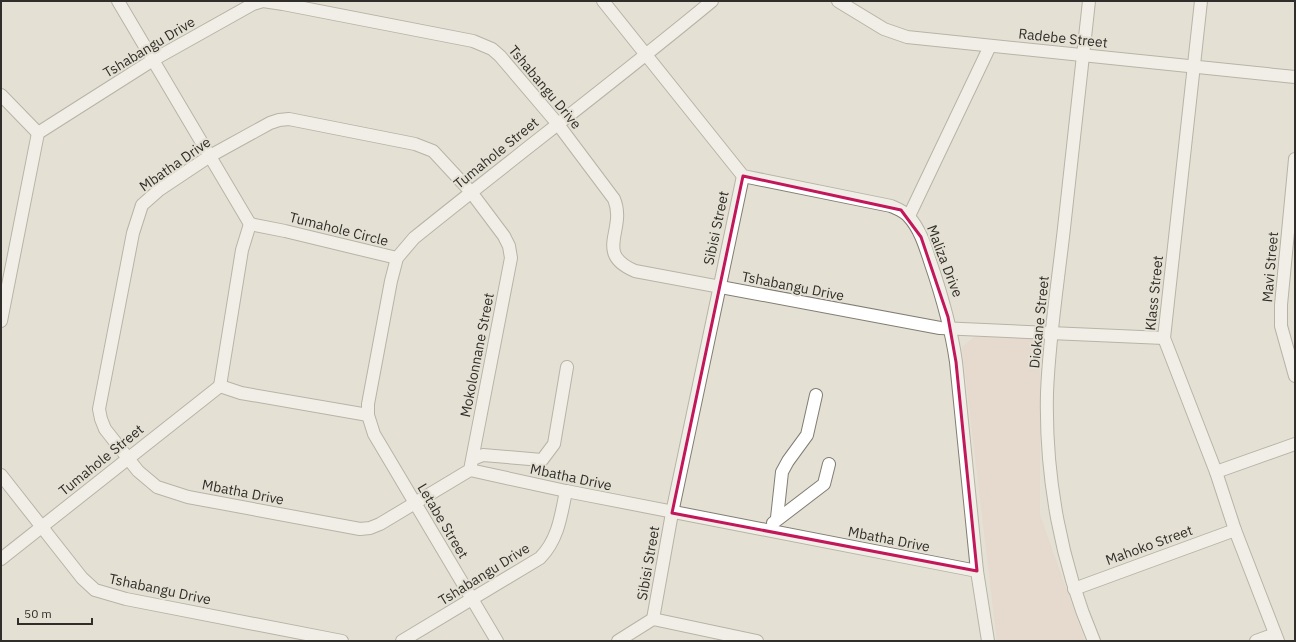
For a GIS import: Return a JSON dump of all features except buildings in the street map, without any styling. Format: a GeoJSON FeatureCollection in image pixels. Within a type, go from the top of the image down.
{"type":"FeatureCollection","features":[{"type":"Feature","properties":{"kind":"street"},"geometry":{"type":"LineString","coordinates":[[118,1],[250,224],[242,250],[220,386],[241,393],[368,415]]}},
{"type":"Feature","properties":{"kind":"street","name":"Tshabangu Drive"},"geometry":{"type":"LineString","coordinates":[[38,133],[153,60],[253,4],[263,1],[283,4],[482,44],[500,56],[557,123],[614,199],[617,206],[617,216],[613,250],[617,260],[621,264],[635,271],[951,329],[1052,332],[1164,338]]}},
{"type":"Feature","properties":{"kind":"street"},"geometry":{"type":"LineString","coordinates":[[603,1],[743,176]]}},
{"type":"Feature","properties":{"kind":"street","name":"Tumahole Street"},"geometry":{"type":"LineString","coordinates":[[397,258],[414,238],[557,123],[647,55],[712,1]]}},
{"type":"Feature","properties":{"kind":"street","name":"Radebe Street"},"geometry":{"type":"LineString","coordinates":[[838,1],[884,30],[894,34],[923,40],[1295,77]]}},
{"type":"Feature","properties":{"kind":"street","name":"Diokane Street"},"geometry":{"type":"LineString","coordinates":[[1089,1],[1052,332],[1047,393],[1051,471],[1062,541],[1074,589],[1094,641]]}},
{"type":"Feature","properties":{"kind":"street","name":"Klass Street"},"geometry":{"type":"LineString","coordinates":[[1201,1],[1164,338],[1216,472],[1235,530],[1276,638]]}},
{"type":"Feature","properties":{"kind":"street"},"geometry":{"type":"LineString","coordinates":[[909,216],[990,46]]}},
{"type":"Feature","properties":{"kind":"street"},"geometry":{"type":"LineString","coordinates":[[1,95],[38,133],[1,321]]}},
{"type":"Feature","properties":{"kind":"street","name":"Mbatha Drive"},"geometry":{"type":"LineString","coordinates":[[509,246],[471,192],[440,157],[426,147],[302,120],[279,120],[210,156],[150,196],[142,205],[133,233],[100,409],[101,419],[105,429],[127,457],[147,479],[157,487],[172,492],[347,527],[370,528],[415,504],[472,464],[566,492],[977,571]]}},
{"type":"Feature","properties":{"kind":"street","name":"Mavi Street"},"geometry":{"type":"LineString","coordinates":[[1295,159],[1281,305],[1281,326],[1295,376]]}},
{"type":"Feature","properties":{"kind":"street","name":"Maliza Drive"},"geometry":{"type":"LineString","coordinates":[[743,176],[891,206],[901,210],[909,216],[922,237],[945,305],[951,329],[956,362],[977,571]]}},
{"type":"Feature","properties":{"kind":"street","name":"Sibisi Street"},"geometry":{"type":"LineString","coordinates":[[653,619],[672,513],[743,176]]}},
{"type":"Feature","properties":{"kind":"street","name":"Tumahole Circle"},"geometry":{"type":"LineString","coordinates":[[250,224],[285,230],[397,258],[370,392],[368,415]]}},
{"type":"Feature","properties":{"kind":"street","name":"Mokolonnane Street"},"geometry":{"type":"LineString","coordinates":[[472,464],[511,258],[509,246]]}},
{"type":"Feature","properties":{"kind":"street"},"geometry":{"type":"LineString","coordinates":[[472,464],[483,455],[542,460],[554,444],[567,367]]}},
{"type":"Feature","properties":{"kind":"street","name":"Tumahole Street"},"geometry":{"type":"LineString","coordinates":[[1,559],[127,457],[220,386]]}},
{"type":"Feature","properties":{"kind":"street"},"geometry":{"type":"LineString","coordinates":[[777,518],[782,472],[807,435],[816,395]]}},
{"type":"Feature","properties":{"kind":"street","name":"Letabe Street"},"geometry":{"type":"LineString","coordinates":[[368,415],[374,434],[497,641]]}},
{"type":"Feature","properties":{"kind":"street"},"geometry":{"type":"LineString","coordinates":[[1216,472],[1295,444]]}},
{"type":"Feature","properties":{"kind":"street"},"geometry":{"type":"LineString","coordinates":[[769,531],[777,518],[824,484],[829,464]]}},
{"type":"Feature","properties":{"kind":"street","name":"Tshabangu Drive"},"geometry":{"type":"LineString","coordinates":[[1,475],[82,578],[95,590],[108,595],[342,641]]}},
{"type":"Feature","properties":{"kind":"street","name":"Tshabangu Drive"},"geometry":{"type":"LineString","coordinates":[[402,641],[527,567],[549,549],[559,526],[566,492]]}},
{"type":"Feature","properties":{"kind":"street","name":"Mahoko Street"},"geometry":{"type":"LineString","coordinates":[[1074,589],[1235,530]]}},
{"type":"Feature","properties":{"kind":"street"},"geometry":{"type":"LineString","coordinates":[[977,571],[988,641]]}},
{"type":"Feature","properties":{"kind":"street"},"geometry":{"type":"LineString","coordinates":[[618,641],[653,619],[757,641]]}},
{"type":"Feature","properties":{"kind":"street"},"geometry":{"type":"LineString","coordinates":[[1256,641],[1276,638]]}},
{"type":"Feature","properties":{"kind":"highlighted area"},"geometry":{"type":"Polygon","coordinates":[[[743,176],[901,210],[921,237],[948,317],[956,362],[977,571],[672,513],[743,176]]]}},
{"type":"Feature","properties":{"kind":"shaded area"},"geometry":{"type":"Polygon","coordinates":[[[1028,335],[1040,344],[1040,515],[1085,641],[997,641],[962,347],[974,337],[1028,335]]]}}]}
